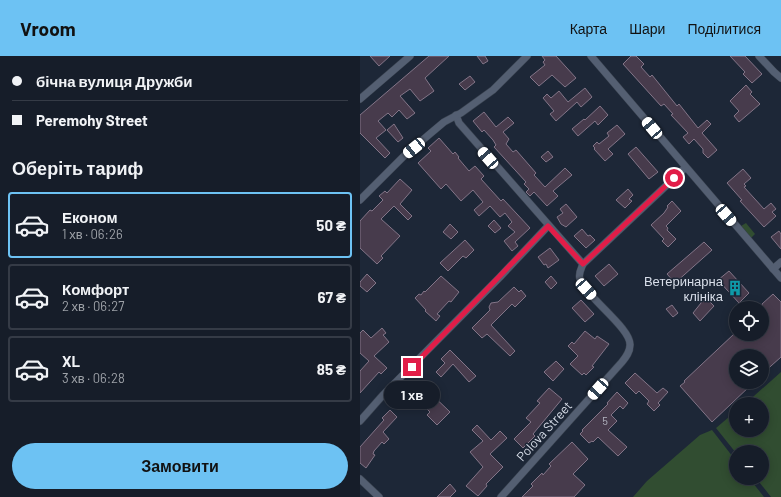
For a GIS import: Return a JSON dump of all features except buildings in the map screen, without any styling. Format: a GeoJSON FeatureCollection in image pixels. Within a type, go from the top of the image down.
{"type":"FeatureCollection","features":[{"type":"Feature","properties":{"kind":"street"},"geometry":{"type":"LineString","coordinates":[[360,99],[410,56]]}},
{"type":"Feature","properties":{"kind":"street"},"geometry":{"type":"LineString","coordinates":[[360,200],[406,154],[444,122],[461,113],[493,90],[511,74],[527,56]]}},
{"type":"Feature","properties":{"kind":"street"},"geometry":{"type":"LineString","coordinates":[[591,56],[685,168],[781,278]]}},
{"type":"Feature","properties":{"kind":"street"},"geometry":{"type":"LineString","coordinates":[[759,56],[781,78]]}},
{"type":"Feature","properties":{"kind":"street"},"geometry":{"type":"LineString","coordinates":[[456,115],[459,124],[583,264]]}},
{"type":"Feature","properties":{"kind":"street"},"geometry":{"type":"LineString","coordinates":[[501,497],[622,362],[630,351],[631,343],[623,330],[586,289],[579,279],[583,264],[685,168]]}},
{"type":"Feature","properties":{"kind":"street"},"geometry":{"type":"LineString","coordinates":[[360,421],[548,226]]}},
{"type":"Feature","properties":{"kind":"street"},"geometry":{"type":"LineString","coordinates":[[773,269],[781,262]]}},
{"type":"Feature","properties":{"kind":"street"},"geometry":{"type":"LineString","coordinates":[[360,479],[379,497]]}},
{"type":"Feature","properties":{"kind":"green space"},"geometry":{"type":"Polygon","coordinates":[[[746,223],[755,234],[751,238],[741,226],[746,223]]]}},
{"type":"Feature","properties":{"kind":"green space"},"geometry":{"type":"Polygon","coordinates":[[[781,372],[781,497],[771,497],[762,485],[769,485],[769,445],[730,445],[716,428],[729,417],[729,437],[769,437],[769,397],[753,397],[762,389],[769,389],[769,383],[781,372]]]}},
{"type":"Feature","properties":{"kind":"green space"},"geometry":{"type":"Polygon","coordinates":[[[712,430],[729,452],[729,485],[755,485],[764,497],[633,497],[647,481],[700,435],[712,430]]]}},
{"type":"Feature","properties":{"kind":"place","name":"Ветеринарна клініка"},"geometry":{"type":"Point","coordinates":[735,288]}},
{"type":"Feature","properties":{"kind":"route"},"geometry":{"type":"LineString","coordinates":[[412,367],[548,226],[583,264],[674,178]]}}]}
